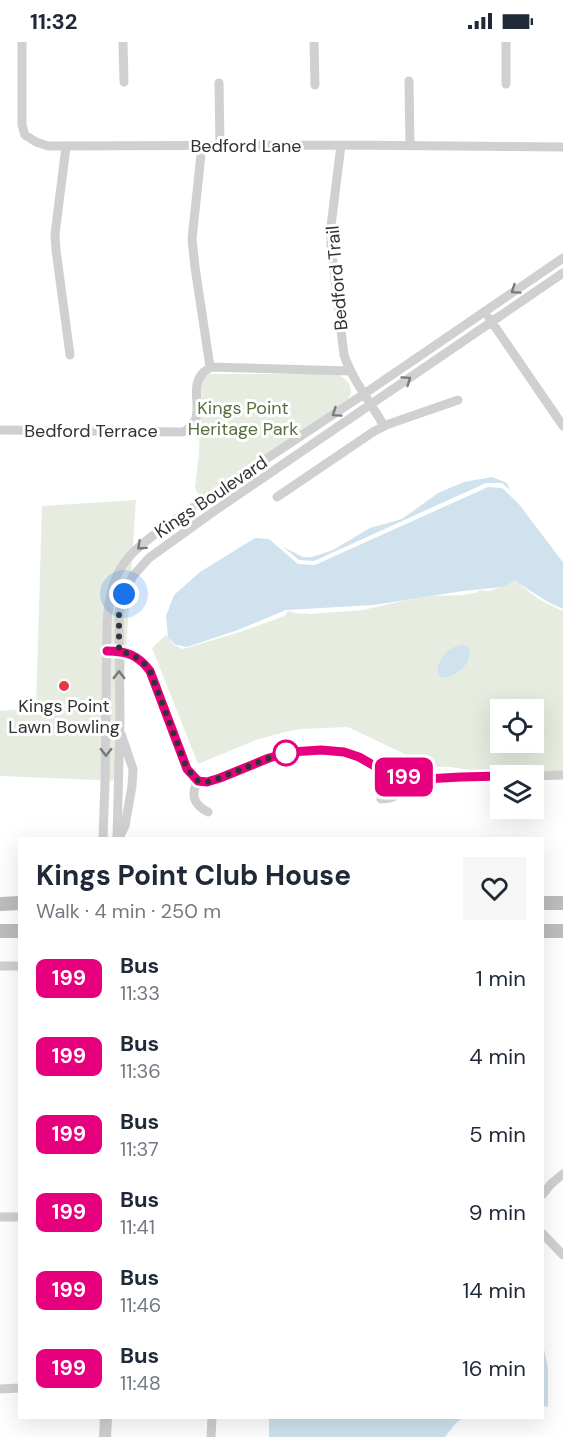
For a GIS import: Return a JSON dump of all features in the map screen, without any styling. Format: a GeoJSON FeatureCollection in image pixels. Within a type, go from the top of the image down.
{"type":"FeatureCollection","features":[{"type":"Feature","properties":{"kind":"main road"},"geometry":{"type":"LineString","coordinates":[[0,903],[18,903]]}},
{"type":"Feature","properties":{"kind":"main road"},"geometry":{"type":"LineString","coordinates":[[544,903],[563,903]]}},
{"type":"Feature","properties":{"kind":"main road"},"geometry":{"type":"LineString","coordinates":[[0,931],[18,931]]}},
{"type":"Feature","properties":{"kind":"main road"},"geometry":{"type":"LineString","coordinates":[[544,931],[563,931]]}},
{"type":"Feature","properties":{"kind":"street","name":"Bedford Lane"},"geometry":{"type":"LineString","coordinates":[[22,42],[22,125],[25,135],[48,147],[202,145],[563,147]]}},
{"type":"Feature","properties":{"kind":"street"},"geometry":{"type":"LineString","coordinates":[[123,42],[124,82]]}},
{"type":"Feature","properties":{"kind":"street"},"geometry":{"type":"LineString","coordinates":[[314,42],[315,85]]}},
{"type":"Feature","properties":{"kind":"street"},"geometry":{"type":"LineString","coordinates":[[506,42],[506,84]]}},
{"type":"Feature","properties":{"kind":"street"},"geometry":{"type":"LineString","coordinates":[[409,81],[410,146]]}},
{"type":"Feature","properties":{"kind":"street"},"geometry":{"type":"LineString","coordinates":[[219,83],[220,146]]}},
{"type":"Feature","properties":{"kind":"street"},"geometry":{"type":"LineString","coordinates":[[202,145],[192,239],[210,368],[349,371]]}},
{"type":"Feature","properties":{"kind":"street","name":"Bedford Trail"},"geometry":{"type":"LineString","coordinates":[[341,145],[330,226],[344,356],[349,371],[384,426]]}},
{"type":"Feature","properties":{"kind":"street"},"geometry":{"type":"LineString","coordinates":[[66,147],[56,242],[70,355]]}},
{"type":"Feature","properties":{"kind":"street","name":"Kings Boulevard"},"geometry":{"type":"LineString","coordinates":[[103,837],[109,601],[114,581],[126,560],[144,542],[170,523],[563,258]]}},
{"type":"Feature","properties":{"kind":"street","name":"Kings Boulevard"},"geometry":{"type":"LineString","coordinates":[[118,837],[119,614],[124,594],[134,576],[149,558],[243,491],[563,273]]}},
{"type":"Feature","properties":{"kind":"street"},"geometry":{"type":"LineString","coordinates":[[484,311],[563,426]]}},
{"type":"Feature","properties":{"kind":"street","name":"Bedford Terrace"},"geometry":{"type":"LineString","coordinates":[[0,430],[183,432],[191,428],[196,420],[198,384],[201,375],[210,368]]}},
{"type":"Feature","properties":{"kind":"street"},"geometry":{"type":"LineString","coordinates":[[277,497],[384,426],[458,400]]}},
{"type":"Feature","properties":{"kind":"street"},"geometry":{"type":"LineString","coordinates":[[107,651],[131,654],[143,661],[150,671],[187,769],[198,781],[207,782],[220,778],[269,758],[291,752],[321,750],[344,752],[359,757],[385,772],[405,777],[425,779],[490,776]]}},
{"type":"Feature","properties":{"kind":"street","name":"Kings Boulevard"},"geometry":{"type":"LineString","coordinates":[[119,729],[133,769],[125,826],[119,837]]}},
{"type":"Feature","properties":{"kind":"street"},"geometry":{"type":"LineString","coordinates":[[544,776],[563,776]]}},
{"type":"Feature","properties":{"kind":"street"},"geometry":{"type":"LineString","coordinates":[[381,799],[391,799],[399,793],[405,777]]}},
{"type":"Feature","properties":{"kind":"street"},"geometry":{"type":"LineString","coordinates":[[198,781],[193,792],[194,799],[197,805],[208,812]]}},
{"type":"Feature","properties":{"kind":"street"},"geometry":{"type":"LineString","coordinates":[[0,966],[18,966]]}},
{"type":"Feature","properties":{"kind":"street"},"geometry":{"type":"LineString","coordinates":[[544,1193],[563,1174]]}},
{"type":"Feature","properties":{"kind":"street"},"geometry":{"type":"LineString","coordinates":[[0,1217],[18,1217]]}},
{"type":"Feature","properties":{"kind":"street"},"geometry":{"type":"LineString","coordinates":[[544,1235],[563,1255]]}},
{"type":"Feature","properties":{"kind":"street"},"geometry":{"type":"LineString","coordinates":[[0,1389],[18,1388]]}},
{"type":"Feature","properties":{"kind":"street"},"geometry":{"type":"LineString","coordinates":[[105,1437],[106,1419]]}},
{"type":"Feature","properties":{"kind":"street"},"geometry":{"type":"LineString","coordinates":[[211,1437],[212,1419]]}},
{"type":"Feature","properties":{"kind":"green space","name":"Kings Point Heritage Park"},"geometry":{"type":"Polygon","coordinates":[[[210,374],[337,374],[347,381],[351,391],[348,399],[203,499],[195,488],[199,453],[201,383],[205,376],[210,374]]]}},
{"type":"Feature","properties":{"kind":"green space"},"geometry":{"type":"Polygon","coordinates":[[[136,500],[122,709],[123,781],[0,776],[0,711],[36,708],[42,506],[136,500]]]}},
{"type":"Feature","properties":{"kind":"green space"},"geometry":{"type":"Polygon","coordinates":[[[515,581],[540,600],[563,611],[563,771],[544,771],[544,765],[490,765],[490,771],[437,767],[417,760],[348,727],[300,729],[285,732],[256,740],[198,764],[152,648],[166,635],[174,645],[183,649],[285,616],[288,611],[310,614],[363,610],[432,596],[488,591],[515,581]]]}},
{"type":"Feature","properties":{"kind":"water"},"geometry":{"type":"Polygon","coordinates":[[[492,477],[507,483],[510,490],[502,483],[486,483],[314,561],[299,560],[283,547],[303,557],[312,557],[333,550],[370,528],[402,519],[438,493],[464,482],[492,477]]]}},
{"type":"Feature","properties":{"kind":"water"},"geometry":{"type":"Polygon","coordinates":[[[488,487],[502,488],[518,503],[563,561],[563,609],[515,581],[503,587],[374,605],[286,610],[238,630],[187,647],[176,645],[168,638],[166,616],[174,595],[200,572],[255,538],[269,539],[298,564],[315,565],[488,487]]]}},
{"type":"Feature","properties":{"kind":"water"},"geometry":{"type":"Polygon","coordinates":[[[463,645],[470,650],[466,664],[451,676],[440,676],[438,666],[444,655],[452,648],[463,645]]]}},
{"type":"Feature","properties":{"kind":"water"},"geometry":{"type":"Polygon","coordinates":[[[544,1349],[548,1367],[548,1407],[544,1406],[544,1349]]]}},
{"type":"Feature","properties":{"kind":"water"},"geometry":{"type":"Polygon","coordinates":[[[269,1419],[461,1419],[445,1437],[269,1437],[269,1419]]]}},
{"type":"Feature","properties":{"kind":"bus line","name":"199"},"geometry":{"type":"LineString","coordinates":[[107,651],[131,654],[143,661],[150,671],[187,769],[198,781],[207,782],[220,778],[269,758],[291,752],[321,750],[344,752],[359,757],[385,772],[400,777],[425,779],[490,776]]}},
{"type":"Feature","properties":{"kind":"place","name":"Kings Point Lawn Bowling"},"geometry":{"type":"Point","coordinates":[64,686]}},
{"type":"Feature","properties":{"kind":"route"},"geometry":{"type":"LineString","coordinates":[[124,594],[119,614],[119,651],[131,654],[143,661],[150,671],[187,769],[198,781],[207,782],[220,778],[269,758],[291,752],[286,753]]}}]}
